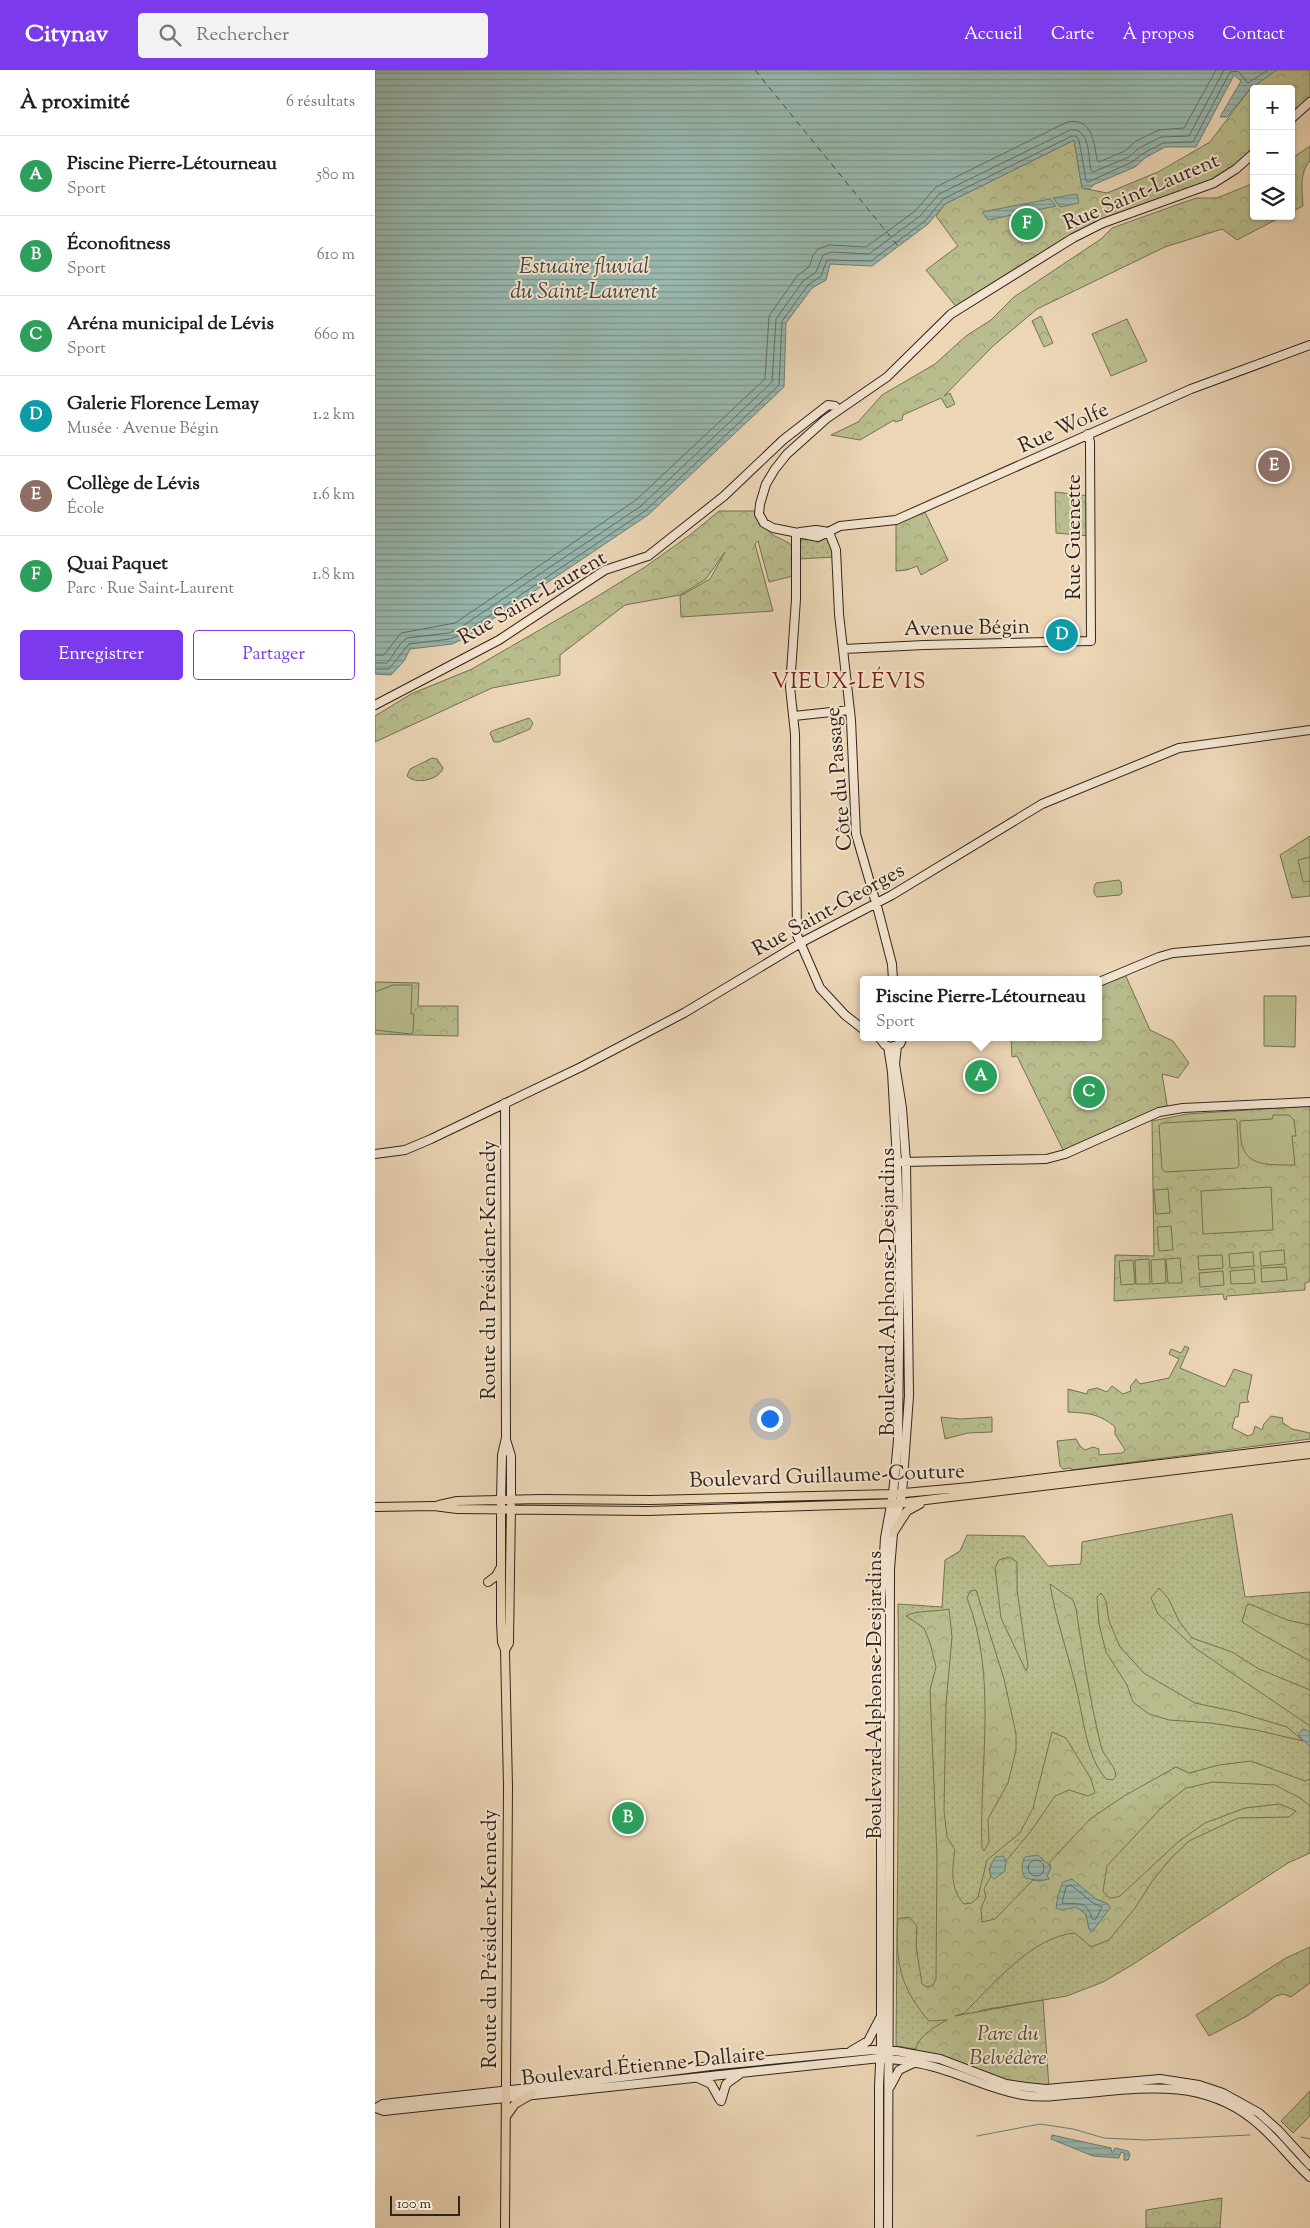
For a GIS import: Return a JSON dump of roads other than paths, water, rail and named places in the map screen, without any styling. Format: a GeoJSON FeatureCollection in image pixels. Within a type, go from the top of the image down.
{"type":"FeatureCollection","features":[{"type":"Feature","properties":{"kind":"main road","name":"Boulevard Guillaume-Couture"},"geometry":{"type":"LineString","coordinates":[[434,1506],[457,1501],[650,1500],[893,1494],[970,1487],[1310,1446]]}},
{"type":"Feature","properties":{"kind":"main road","name":"Boulevard Guillaume-Couture"},"geometry":{"type":"LineString","coordinates":[[375,1508],[434,1506],[457,1509],[648,1511],[891,1503],[943,1499],[1310,1454]]}},
{"type":"Feature","properties":{"kind":"main road"},"geometry":{"type":"LineString","coordinates":[[893,1533],[911,1508],[943,1499]]}},
{"type":"Feature","properties":{"kind":"main road","name":"Route du Président-Kennedy"},"geometry":{"type":"LineString","coordinates":[[501,1500],[501,1622],[502,1642],[505,1650],[508,1777],[505,2228]]}},
{"type":"Feature","properties":{"kind":"main road","name":"Route du Président-Kennedy"},"geometry":{"type":"LineString","coordinates":[[505,1650],[509,1643],[511,1500]]}},
{"type":"Feature","properties":{"kind":"main road"},"geometry":{"type":"LineString","coordinates":[[488,1582],[496,1576],[501,1565]]}},
{"type":"Feature","properties":{"kind":"main road"},"geometry":{"type":"LineString","coordinates":[[506,2117],[515,2104],[533,2094]]}},
{"type":"Feature","properties":{"kind":"street"},"geometry":{"type":"LineString","coordinates":[[1295,115],[1310,102]]}},
{"type":"Feature","properties":{"kind":"street","name":"Rue Saint-Laurent"},"geometry":{"type":"LineString","coordinates":[[780,530],[767,526],[759,514],[766,484],[775,469],[798,443],[838,410],[865,393],[900,366],[928,334],[957,309],[1087,230],[1214,183],[1230,174],[1250,157]]}},
{"type":"Feature","properties":{"kind":"street","name":"Rue Wolfe"},"geometry":{"type":"LineString","coordinates":[[780,530],[796,533],[816,530],[829,532],[840,526],[896,520],[1191,389],[1310,345]]}},
{"type":"Feature","properties":{"kind":"street","name":"Rue Saint-Laurent"},"geometry":{"type":"LineString","coordinates":[[375,704],[499,640],[605,570],[648,556],[724,496],[783,440],[810,418],[828,406],[835,406],[838,410]]}},
{"type":"Feature","properties":{"kind":"street","name":"Rue Guenette"},"geometry":{"type":"LineString","coordinates":[[1088,434],[1090,442],[1091,641]]}},
{"type":"Feature","properties":{"kind":"street"},"geometry":{"type":"LineString","coordinates":[[780,530],[790,539],[797,550]]}},
{"type":"Feature","properties":{"kind":"street","name":"Côte du Passage"},"geometry":{"type":"LineString","coordinates":[[829,532],[836,550],[839,614],[850,710],[856,834],[876,904]]}},
{"type":"Feature","properties":{"kind":"street"},"geometry":{"type":"LineString","coordinates":[[796,533],[797,550],[790,687],[794,716],[797,935],[820,988],[845,1015],[860,1027]]}},
{"type":"Feature","properties":{"kind":"street","name":"Avenue Bégin"},"geometry":{"type":"LineString","coordinates":[[844,649],[1091,641]]}},
{"type":"Feature","properties":{"kind":"street"},"geometry":{"type":"LineString","coordinates":[[794,716],[850,710]]}},
{"type":"Feature","properties":{"kind":"street","name":"Rue Saint-Georges"},"geometry":{"type":"LineString","coordinates":[[375,1154],[405,1150],[424,1142],[605,1055],[684,1013],[800,943],[876,904],[1042,804],[1127,771],[1164,754],[1195,745],[1310,730]]}},
{"type":"Feature","properties":{"kind":"street"},"geometry":{"type":"LineString","coordinates":[[876,904],[892,964],[893,976]]}},
{"type":"Feature","properties":{"kind":"street"},"geometry":{"type":"LineString","coordinates":[[1102,981],[1173,953],[1310,941]]}},
{"type":"Feature","properties":{"kind":"street"},"geometry":{"type":"LineString","coordinates":[[887,951],[889,976]]}},
{"type":"Feature","properties":{"kind":"street"},"geometry":{"type":"LineString","coordinates":[[884,1041],[888,1046],[900,1041]]}},
{"type":"Feature","properties":{"kind":"street","name":"Boulevard Alphonse-Desjardins"},"geometry":{"type":"LineString","coordinates":[[879,2228],[884,2054],[889,1569],[893,1533],[902,1493],[909,1387],[906,1162],[902,1108],[895,1064],[903,1041]]}},
{"type":"Feature","properties":{"kind":"street","name":"Boulevard Alphonse-Desjardins"},"geometry":{"type":"LineString","coordinates":[[888,1046],[892,1072],[897,1162],[899,1253],[898,1440],[893,1494],[885,1538],[881,1601],[881,2015],[888,2092],[888,2228]]}},
{"type":"Feature","properties":{"kind":"street"},"geometry":{"type":"LineString","coordinates":[[897,1162],[1046,1159],[1065,1154],[1159,1112],[1183,1108],[1310,1102]]}},
{"type":"Feature","properties":{"kind":"street","name":"Route du Président-Kennedy"},"geometry":{"type":"LineString","coordinates":[[505,1103],[506,1438],[511,1456],[511,1500]]}},
{"type":"Feature","properties":{"kind":"street","name":"Route du Président-Kennedy"},"geometry":{"type":"LineString","coordinates":[[501,1500],[501,1455],[506,1438]]}},
{"type":"Feature","properties":{"kind":"street"},"geometry":{"type":"LineString","coordinates":[[847,2053],[867,2041],[881,2015]]}},
{"type":"Feature","properties":{"kind":"street","name":"Boulevard Étienne-Dallaire"},"geometry":{"type":"LineString","coordinates":[[1310,2164],[1279,2130],[1259,2113],[1223,2093],[1199,2085],[1160,2080],[1049,2088],[1015,2086],[940,2059],[884,2054],[847,2053],[719,2065],[506,2094],[383,2110],[376,2108],[383,2104],[506,2094],[533,2094],[749,2071],[884,2054],[949,2071],[989,2088],[1024,2095],[1048,2096],[1163,2088],[1207,2095],[1233,2106],[1255,2121],[1310,2177]]}},
{"type":"Feature","properties":{"kind":"street"},"geometry":{"type":"LineString","coordinates":[[888,2092],[893,2078],[899,2070],[915,2062]]}},
{"type":"Feature","properties":{"kind":"street"},"geometry":{"type":"LineString","coordinates":[[693,2076],[711,2084],[721,2101],[723,2088],[728,2081],[749,2071]]}},
{"type":"Feature","properties":{"kind":"water","name":"Estuaire fluvial du Saint-Laurent"},"geometry":{"type":"Polygon","coordinates":[[[375,70],[1277,70],[1256,85],[1250,85],[1250,89],[1227,117],[1220,117],[1241,81],[1234,75],[1196,147],[1165,147],[1145,158],[1135,167],[1095,184],[1089,189],[1082,188],[1074,140],[945,204],[928,224],[872,266],[830,264],[826,280],[812,288],[786,323],[784,387],[648,515],[463,639],[452,644],[410,649],[404,661],[391,675],[375,674],[375,70]]]}},
{"type":"Feature","properties":{"kind":"water"},"geometry":{"type":"Polygon","coordinates":[[[1077,194],[1079,203],[1060,207],[1053,198],[1077,194]]]}},
{"type":"Feature","properties":{"kind":"water"},"geometry":{"type":"Polygon","coordinates":[[[1050,199],[1056,206],[988,220],[982,212],[1050,199]]]}},
{"type":"Feature","properties":{"kind":"water"},"geometry":{"type":"Polygon","coordinates":[[[1303,1729],[1310,1732],[1310,1747],[1298,1735],[1303,1729]]]}},
{"type":"Feature","properties":{"kind":"water"},"geometry":{"type":"Polygon","coordinates":[[[1038,1855],[1051,1867],[1047,1876],[1049,1879],[1040,1881],[1025,1878],[1022,1868],[1025,1857],[1038,1855]]]}},
{"type":"Feature","properties":{"kind":"water"},"geometry":{"type":"Polygon","coordinates":[[[1003,1856],[1006,1861],[1005,1871],[994,1879],[990,1874],[991,1866],[995,1857],[1003,1856]]]}},
{"type":"Feature","properties":{"kind":"water"},"geometry":{"type":"Polygon","coordinates":[[[1072,1879],[1096,1899],[1108,1904],[1110,1908],[1092,1932],[1089,1929],[1086,1914],[1076,1907],[1062,1910],[1056,1908],[1063,1882],[1072,1879]]]}},
{"type":"Feature","properties":{"kind":"water"},"geometry":{"type":"Polygon","coordinates":[[[1052,2135],[1111,2148],[1112,2153],[1115,2148],[1128,2151],[1130,2155],[1128,2160],[1124,2160],[1124,2153],[1121,2152],[1119,2158],[1093,2156],[1051,2139],[1052,2135]]]}},
{"type":"Feature","properties":{"kind":"waterway"},"geometry":{"type":"LineString","coordinates":[[977,2136],[1040,2124],[1073,2129],[1104,2138],[1145,2140],[1250,2135]]}},
{"type":"Feature","properties":{"kind":"waterway"},"geometry":{"type":"LineString","coordinates":[[1301,2137],[1310,2139]]}},
{"type":"Feature","properties":{"kind":"place","name":"Quai Paquet"},"geometry":{"type":"Point","coordinates":[1027,224]}},
{"type":"Feature","properties":{"kind":"place","name":"Collège de Lévis"},"geometry":{"type":"Point","coordinates":[1274,466]}},
{"type":"Feature","properties":{"kind":"place","name":"Galerie Florence Lemay"},"geometry":{"type":"Point","coordinates":[1062,635]}},
{"type":"Feature","properties":{"kind":"place","name":"Piscine Pierre-Létourneau"},"geometry":{"type":"Point","coordinates":[981,1076]}},
{"type":"Feature","properties":{"kind":"place","name":"Aréna municipal de Lévis"},"geometry":{"type":"Point","coordinates":[1089,1092]}},
{"type":"Feature","properties":{"kind":"place","name":"Éconofitness"},"geometry":{"type":"Point","coordinates":[628,1818]}},
{"type":"Feature","properties":{"kind":"district","name":"VIEUX-LÉVIS"},"geometry":{"type":"Point","coordinates":[849,680]}},
{"type":"Feature","properties":{"kind":"park label","name":"Parc du Belvédère"},"geometry":{"type":"Point","coordinates":[1008,2045]}}]}
